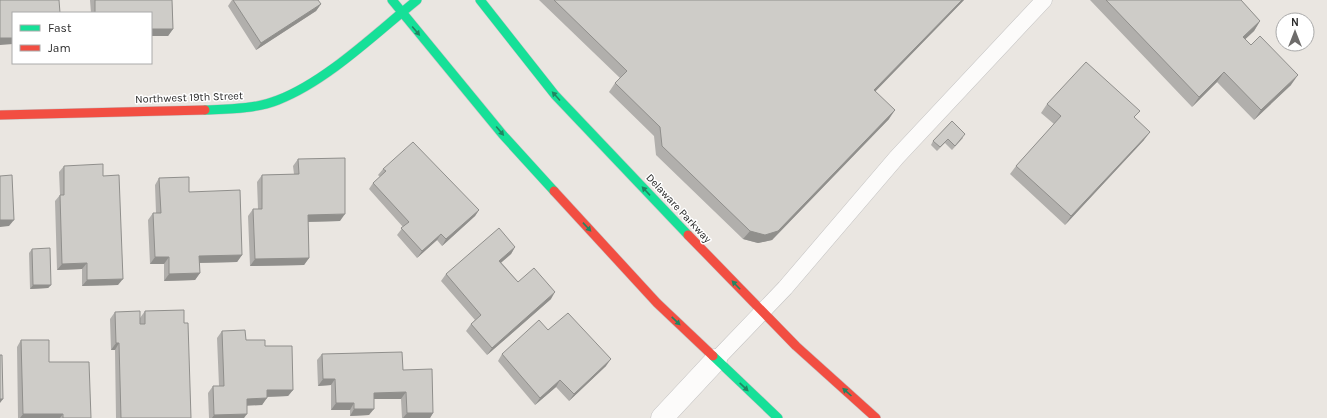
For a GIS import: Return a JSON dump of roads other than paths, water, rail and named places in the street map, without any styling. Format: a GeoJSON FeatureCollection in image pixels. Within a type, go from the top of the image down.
{"type":"FeatureCollection","features":[{"type":"Feature","properties":{"kind":"street"},"geometry":{"type":"LineString","coordinates":[[392,0],[401,13],[503,135],[657,303],[778,418]]}},
{"type":"Feature","properties":{"kind":"street","name":"Northwest 19th Street"},"geometry":{"type":"LineString","coordinates":[[0,115],[224,109],[254,106],[277,101],[298,92],[319,78],[417,0]]}},
{"type":"Feature","properties":{"kind":"street","name":"Delaware Parkway"},"geometry":{"type":"LineString","coordinates":[[480,0],[555,95],[763,313],[796,346],[876,418]]}},
{"type":"Feature","properties":{"kind":"street"},"geometry":{"type":"LineString","coordinates":[[662,418],[716,360]]}},
{"type":"Feature","properties":{"kind":"lane"},"geometry":{"type":"LineString","coordinates":[[716,360],[763,313],[897,157],[1044,0]]}}]}
